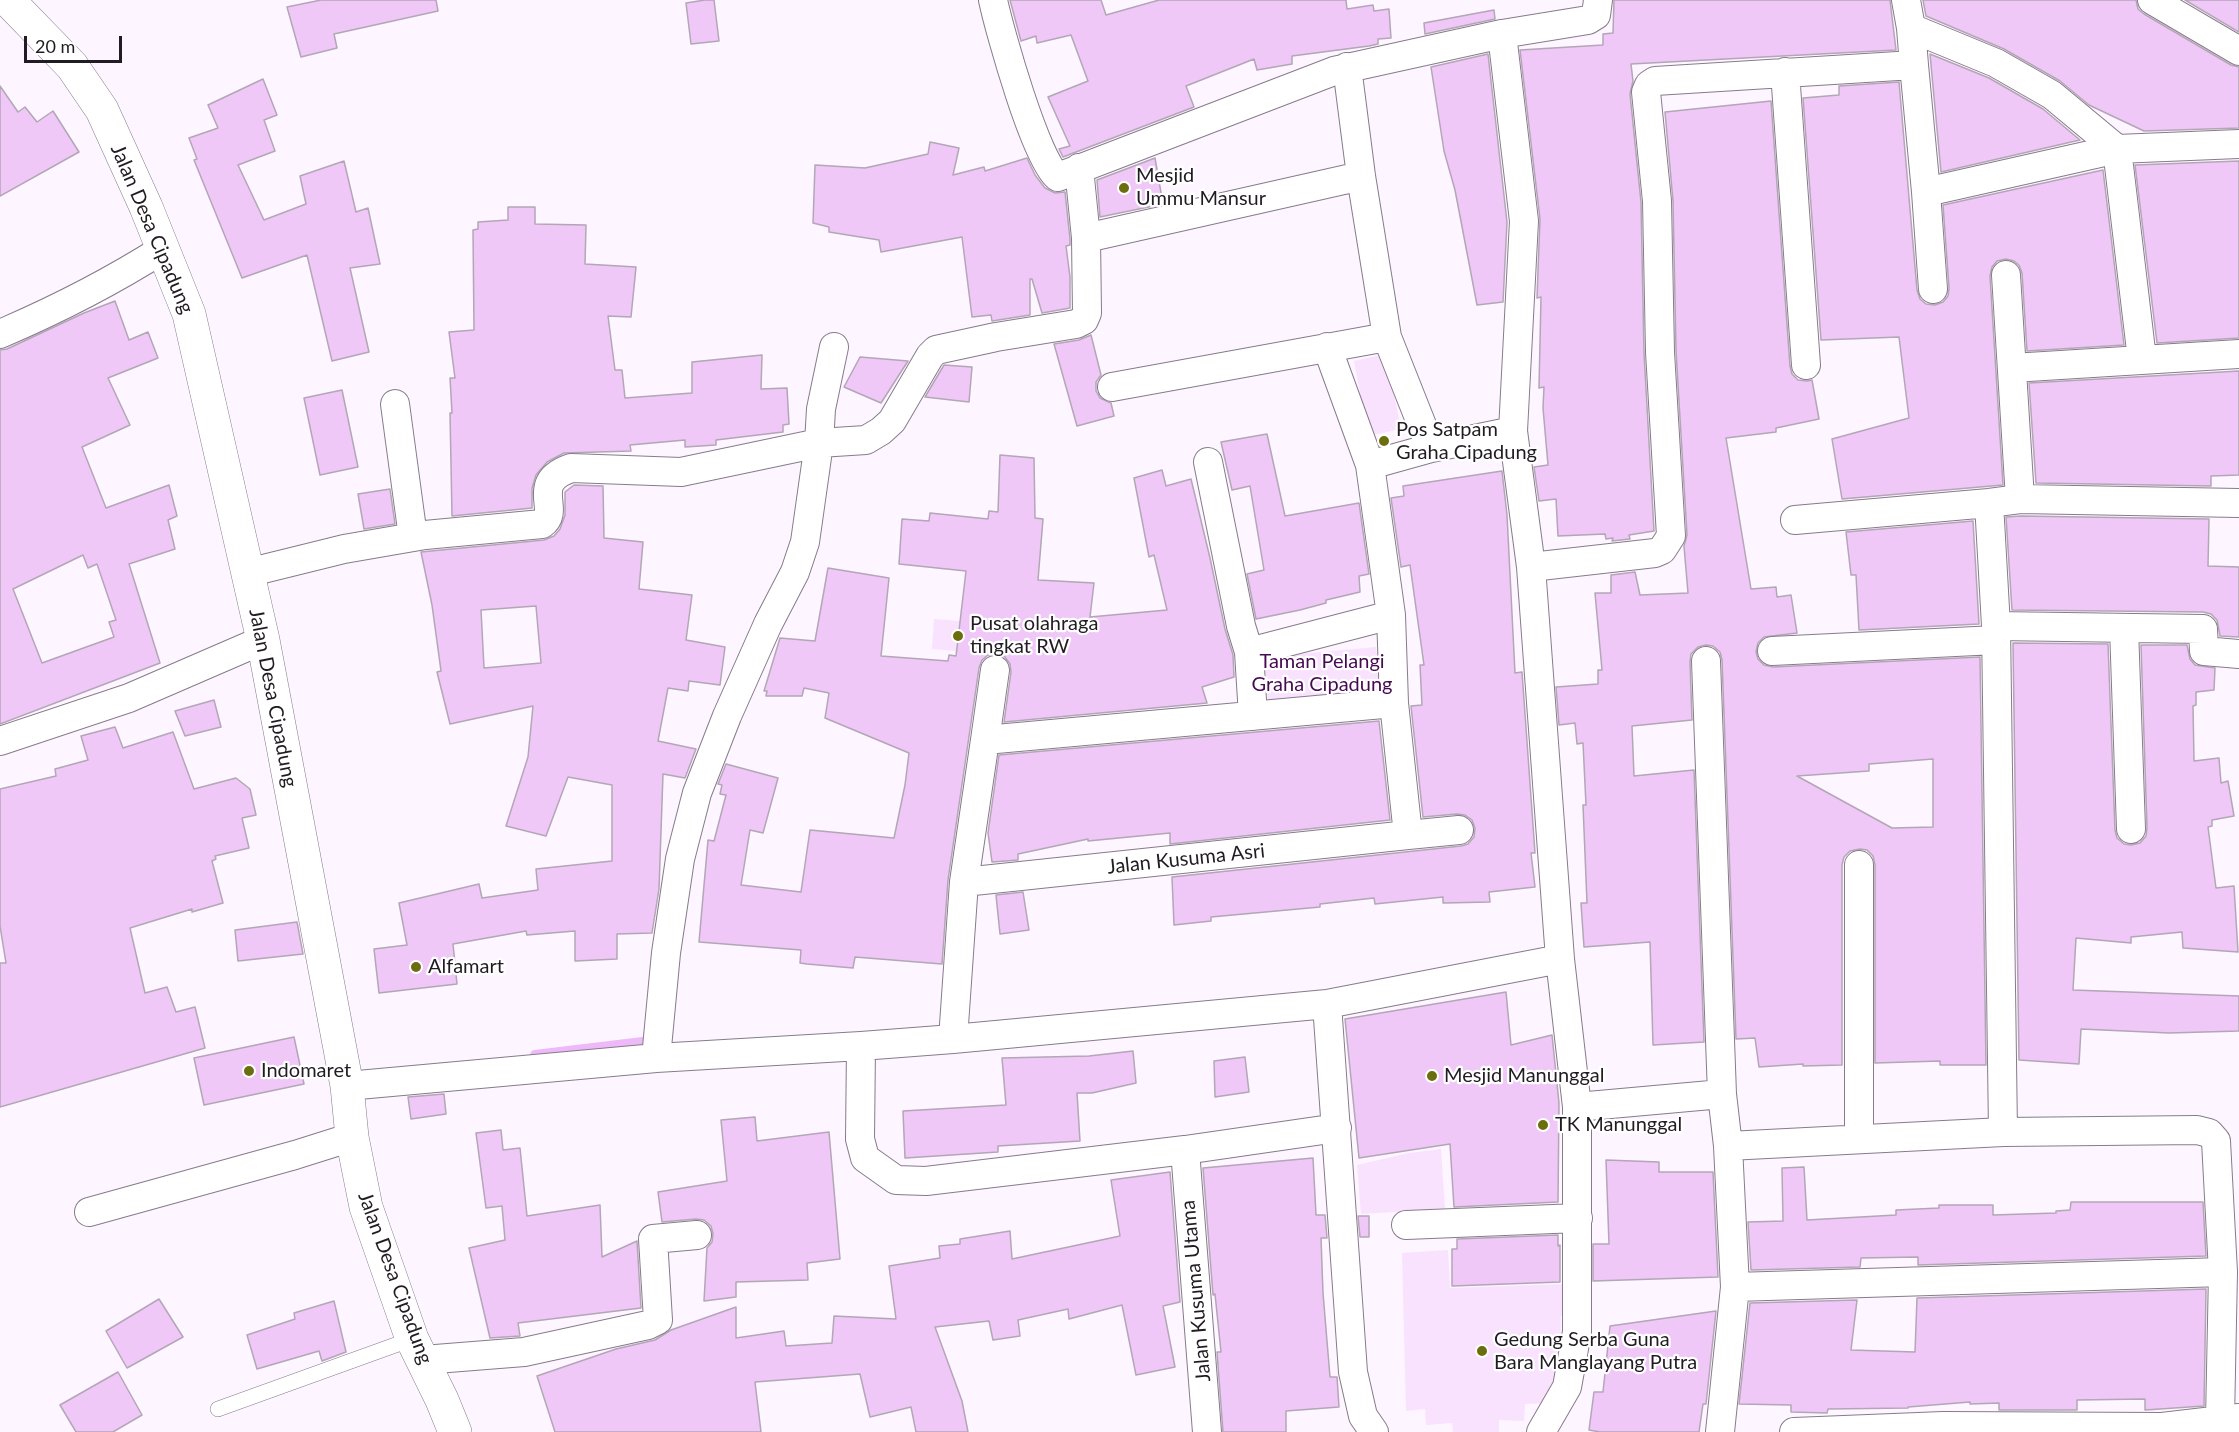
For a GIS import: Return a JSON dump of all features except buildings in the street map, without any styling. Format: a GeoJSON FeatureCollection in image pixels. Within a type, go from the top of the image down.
{"type":"FeatureCollection","features":[{"type":"Feature","properties":{"kind":"street","name":"Jalan Desa Cipadung"},"geometry":{"type":"LineString","coordinates":[[8,0],[72,66],[102,110],[189,314],[263,640],[347,1086],[352,1137],[366,1207],[417,1349],[442,1400],[454,1432]]}},
{"type":"Feature","properties":{"kind":"street"},"geometry":{"type":"LineString","coordinates":[[993,0],[1020,95],[1044,156],[1055,176],[1058,177],[1334,70],[1502,34],[1588,20],[1596,15],[1598,0]]}},
{"type":"Feature","properties":{"kind":"street"},"geometry":{"type":"LineString","coordinates":[[1906,0],[1911,28],[1933,289]]}},
{"type":"Feature","properties":{"kind":"street"},"geometry":{"type":"LineString","coordinates":[[2152,0],[2239,51]]}},
{"type":"Feature","properties":{"kind":"street"},"geometry":{"type":"LineString","coordinates":[[1911,28],[1996,63],[2052,95],[2117,149],[2142,359]]}},
{"type":"Feature","properties":{"kind":"street"},"geometry":{"type":"LineString","coordinates":[[1502,34],[1524,221],[1513,431],[1531,567],[1560,959],[1577,1107],[1577,1332],[1567,1387],[1541,1432]]}},
{"type":"Feature","properties":{"kind":"street"},"geometry":{"type":"LineString","coordinates":[[1531,567],[1655,553],[1662,550],[1671,536],[1660,352],[1657,201],[1646,99],[1649,85],[1655,81],[1914,65]]}},
{"type":"Feature","properties":{"kind":"street"},"geometry":{"type":"LineString","coordinates":[[1347,68],[1361,176],[1387,337],[1431,448]]}},
{"type":"Feature","properties":{"kind":"street"},"geometry":{"type":"LineString","coordinates":[[1785,72],[1806,365]]}},
{"type":"Feature","properties":{"kind":"street"},"geometry":{"type":"LineString","coordinates":[[1926,192],[2117,149],[2239,144]]}},
{"type":"Feature","properties":{"kind":"street"},"geometry":{"type":"LineString","coordinates":[[247,573],[344,549],[413,537],[542,524],[549,516],[550,482],[555,476],[571,468],[681,472],[819,443],[866,440],[881,431],[902,405],[930,356],[940,348],[1076,324],[1084,320],[1087,313],[1086,238],[1079,168]]}},
{"type":"Feature","properties":{"kind":"street"},"geometry":{"type":"LineString","coordinates":[[1086,238],[1361,176]]}},
{"type":"Feature","properties":{"kind":"street"},"geometry":{"type":"LineString","coordinates":[[0,334],[40,317],[132,269],[163,249]]}},
{"type":"Feature","properties":{"kind":"street"},"geometry":{"type":"LineString","coordinates":[[2006,275],[2020,499]]}},
{"type":"Feature","properties":{"kind":"street"},"geometry":{"type":"LineString","coordinates":[[1112,387],[1327,346],[1387,337]]}},
{"type":"Feature","properties":{"kind":"street"},"geometry":{"type":"LineString","coordinates":[[1327,346],[1370,465],[1391,615],[1394,703],[1408,835]]}},
{"type":"Feature","properties":{"kind":"street"},"geometry":{"type":"LineString","coordinates":[[656,1058],[669,930],[680,859],[697,793],[740,685],[795,572],[805,542],[819,443],[821,409],[834,347]]}},
{"type":"Feature","properties":{"kind":"street"},"geometry":{"type":"LineString","coordinates":[[2012,368],[2239,354]]}},
{"type":"Feature","properties":{"kind":"street"},"geometry":{"type":"LineString","coordinates":[[395,404],[413,537]]}},
{"type":"Feature","properties":{"kind":"street"},"geometry":{"type":"LineString","coordinates":[[1370,465],[1431,448],[1513,431]]}},
{"type":"Feature","properties":{"kind":"street"},"geometry":{"type":"LineString","coordinates":[[1208,462],[1241,626],[1249,652],[1253,716]]}},
{"type":"Feature","properties":{"kind":"street"},"geometry":{"type":"LineString","coordinates":[[1795,520],[2020,499],[2239,503]]}},
{"type":"Feature","properties":{"kind":"street"},"geometry":{"type":"LineString","coordinates":[[1989,503],[1996,633],[2004,1132]]}},
{"type":"Feature","properties":{"kind":"street"},"geometry":{"type":"LineString","coordinates":[[1249,652],[1391,615]]}},
{"type":"Feature","properties":{"kind":"street"},"geometry":{"type":"LineString","coordinates":[[2124,628],[2131,829]]}},
{"type":"Feature","properties":{"kind":"street"},"geometry":{"type":"LineString","coordinates":[[1772,651],[1996,633],[2124,628],[2203,629],[2204,651],[2239,654]]}},
{"type":"Feature","properties":{"kind":"street"},"geometry":{"type":"LineString","coordinates":[[0,741],[129,698],[263,640]]}},
{"type":"Feature","properties":{"kind":"street"},"geometry":{"type":"LineString","coordinates":[[1706,661],[1722,1094],[1728,1146],[1735,1287],[1720,1432]]}},
{"type":"Feature","properties":{"kind":"street"},"geometry":{"type":"LineString","coordinates":[[953,1039],[964,882],[995,670]]}},
{"type":"Feature","properties":{"kind":"street"},"geometry":{"type":"LineString","coordinates":[[985,740],[1394,703]]}},
{"type":"Feature","properties":{"kind":"street","name":"Jalan Kusuma Asri"},"geometry":{"type":"LineString","coordinates":[[964,882],[1459,830]]}},
{"type":"Feature","properties":{"kind":"street"},"geometry":{"type":"LineString","coordinates":[[1859,865],[1859,1138]]}},
{"type":"Feature","properties":{"kind":"street"},"geometry":{"type":"LineString","coordinates":[[347,1086],[656,1058],[953,1039],[1327,1004],[1560,959]]}},
{"type":"Feature","properties":{"kind":"street"},"geometry":{"type":"LineString","coordinates":[[1327,1004],[1353,1372],[1363,1416],[1374,1432]]}},
{"type":"Feature","properties":{"kind":"street"},"geometry":{"type":"LineString","coordinates":[[861,1046],[860,1139],[865,1158],[896,1180],[926,1181],[1185,1150],[1337,1128]]}},
{"type":"Feature","properties":{"kind":"street"},"geometry":{"type":"LineString","coordinates":[[1577,1107],[1722,1094]]}},
{"type":"Feature","properties":{"kind":"street"},"geometry":{"type":"LineString","coordinates":[[1728,1146],[2004,1132],[2197,1130],[2210,1133],[2216,1141],[2230,1419],[2162,1427],[1943,1426],[1794,1432]]}},
{"type":"Feature","properties":{"kind":"street"},"geometry":{"type":"LineString","coordinates":[[89,1212],[352,1137]]}},
{"type":"Feature","properties":{"kind":"street","name":"Jalan Kusuma Utama"},"geometry":{"type":"LineString","coordinates":[[1185,1150],[1207,1432]]}},
{"type":"Feature","properties":{"kind":"street"},"geometry":{"type":"LineString","coordinates":[[1406,1226],[1578,1218]]}},
{"type":"Feature","properties":{"kind":"street"},"geometry":{"type":"LineString","coordinates":[[417,1349],[524,1352],[648,1325],[658,1320],[654,1239],[697,1235]]}},
{"type":"Feature","properties":{"kind":"street"},"geometry":{"type":"LineString","coordinates":[[1735,1287],[2223,1272]]}},
{"type":"Feature","properties":{"kind":"lane"},"geometry":{"type":"LineString","coordinates":[[218,1409],[417,1349]]}},
{"type":"Feature","properties":{"kind":"green space"},"geometry":{"type":"Polygon","coordinates":[[[1386,354],[1401,429],[1368,436],[1354,361],[1386,354]]]}},
{"type":"Feature","properties":{"kind":"green space","name":"Pusat olahraga tingkat RW"},"geometry":{"type":"Polygon","coordinates":[[[934,619],[984,623],[981,653],[932,649],[934,619]]]}},
{"type":"Feature","properties":{"kind":"green space","name":"Taman Pelangi Graha Cipadung"},"geometry":{"type":"Polygon","coordinates":[[[1376,647],[1380,690],[1268,700],[1264,657],[1376,647]]]}},
{"type":"Feature","properties":{"kind":"green space"},"geometry":{"type":"Polygon","coordinates":[[[1441,1149],[1445,1209],[1361,1214],[1357,1165],[1409,1153],[1441,1149]]]}},
{"type":"Feature","properties":{"kind":"green space","name":"Gedung Serba Guna Bara Manglayang Putra"},"geometry":{"type":"Polygon","coordinates":[[[1448,1250],[1450,1288],[1566,1284],[1568,1316],[1561,1316],[1559,1386],[1550,1403],[1525,1404],[1524,1421],[1499,1420],[1499,1432],[1453,1432],[1452,1423],[1426,1425],[1425,1409],[1406,1411],[1402,1253],[1448,1250]]]}},
{"type":"Feature","properties":{"kind":"waterway"},"geometry":{"type":"LineString","coordinates":[[535,1055],[651,1041],[655,1038]]}},
{"type":"Feature","properties":{"kind":"place","name":"Mesjid Ummu Mansur"},"geometry":{"type":"Point","coordinates":[1124,188]}},
{"type":"Feature","properties":{"kind":"place","name":"Pos Satpam Graha Cipadung"},"geometry":{"type":"Point","coordinates":[1384,441]}},
{"type":"Feature","properties":{"kind":"place","name":"Pusat olahraga tingkat RW"},"geometry":{"type":"Point","coordinates":[958,636]}},
{"type":"Feature","properties":{"kind":"place","name":"Alfamart"},"geometry":{"type":"Point","coordinates":[416,967]}},
{"type":"Feature","properties":{"kind":"place","name":"Indomaret"},"geometry":{"type":"Point","coordinates":[249,1071]}},
{"type":"Feature","properties":{"kind":"place","name":"Mesjid Manunggal"},"geometry":{"type":"Point","coordinates":[1432,1076]}},
{"type":"Feature","properties":{"kind":"place","name":"TK Manunggal"},"geometry":{"type":"Point","coordinates":[1543,1125]}},
{"type":"Feature","properties":{"kind":"place","name":"Gedung Serba Guna Bara Manglayang Putra"},"geometry":{"type":"Point","coordinates":[1482,1351]}}]}
